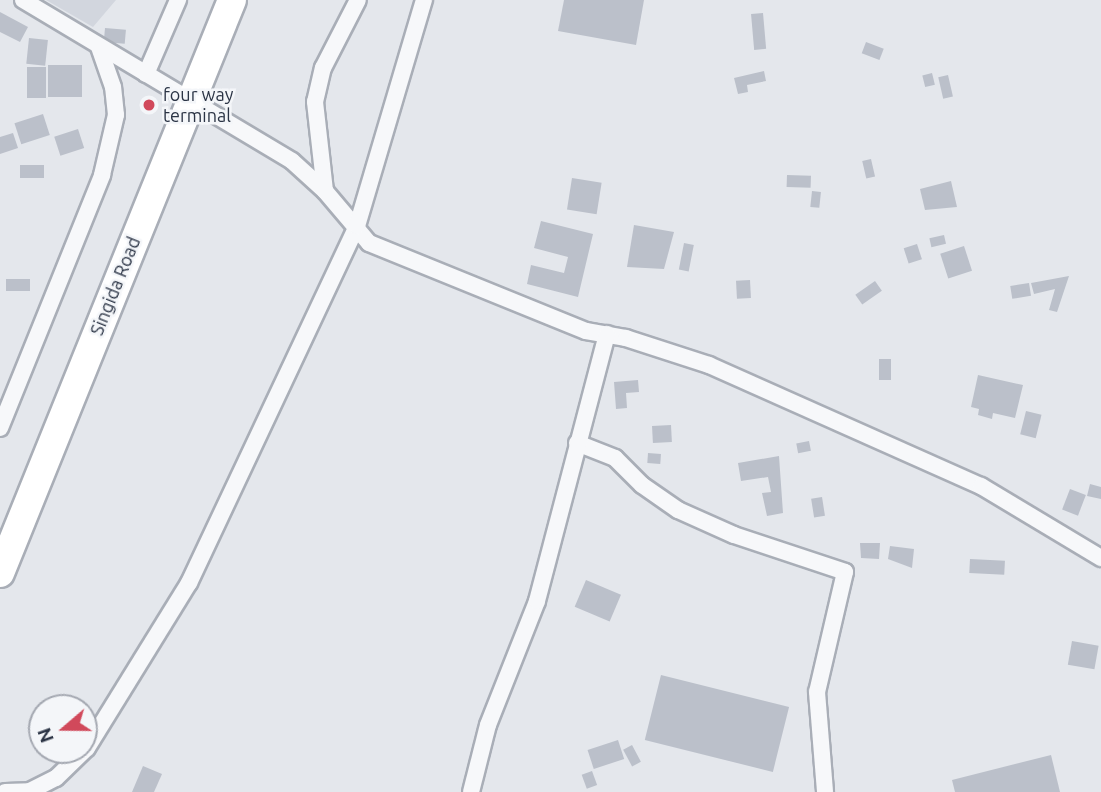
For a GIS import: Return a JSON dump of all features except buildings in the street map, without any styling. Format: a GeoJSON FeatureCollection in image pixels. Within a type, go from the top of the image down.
{"type":"FeatureCollection","features":[{"type":"Feature","properties":{"kind":"highway","name":"Singida Road"},"geometry":{"type":"LineString","coordinates":[[0,573],[232,0]]}},
{"type":"Feature","properties":{"kind":"street"},"geometry":{"type":"LineString","coordinates":[[23,0],[292,161],[325,191],[369,243],[586,331],[607,334],[709,365],[981,486],[1101,558]]}},
{"type":"Feature","properties":{"kind":"street"},"geometry":{"type":"LineString","coordinates":[[146,74],[178,0]]}},
{"type":"Feature","properties":{"kind":"street"},"geometry":{"type":"LineString","coordinates":[[325,191],[315,102],[323,68],[358,0]]}},
{"type":"Feature","properties":{"kind":"street"},"geometry":{"type":"LineString","coordinates":[[5,792],[30,791],[56,778],[87,748],[189,583],[357,226],[424,0]]}},
{"type":"Feature","properties":{"kind":"street"},"geometry":{"type":"LineString","coordinates":[[0,428],[102,175],[116,115],[113,87],[99,47]]}},
{"type":"Feature","properties":{"kind":"street"},"geometry":{"type":"LineString","coordinates":[[471,792],[488,725],[537,601],[607,334]]}},
{"type":"Feature","properties":{"kind":"street"},"geometry":{"type":"LineString","coordinates":[[578,443],[615,457],[642,485],[678,510],[734,536],[845,572],[817,692],[825,792]]}},
{"type":"Feature","properties":{"kind":"shaded area"},"geometry":{"type":"Polygon","coordinates":[[[46,0],[116,0],[93,27],[46,0]]]}},
{"type":"Feature","properties":{"kind":"place","name":"four way terminal"},"geometry":{"type":"Point","coordinates":[149,105]}}]}
